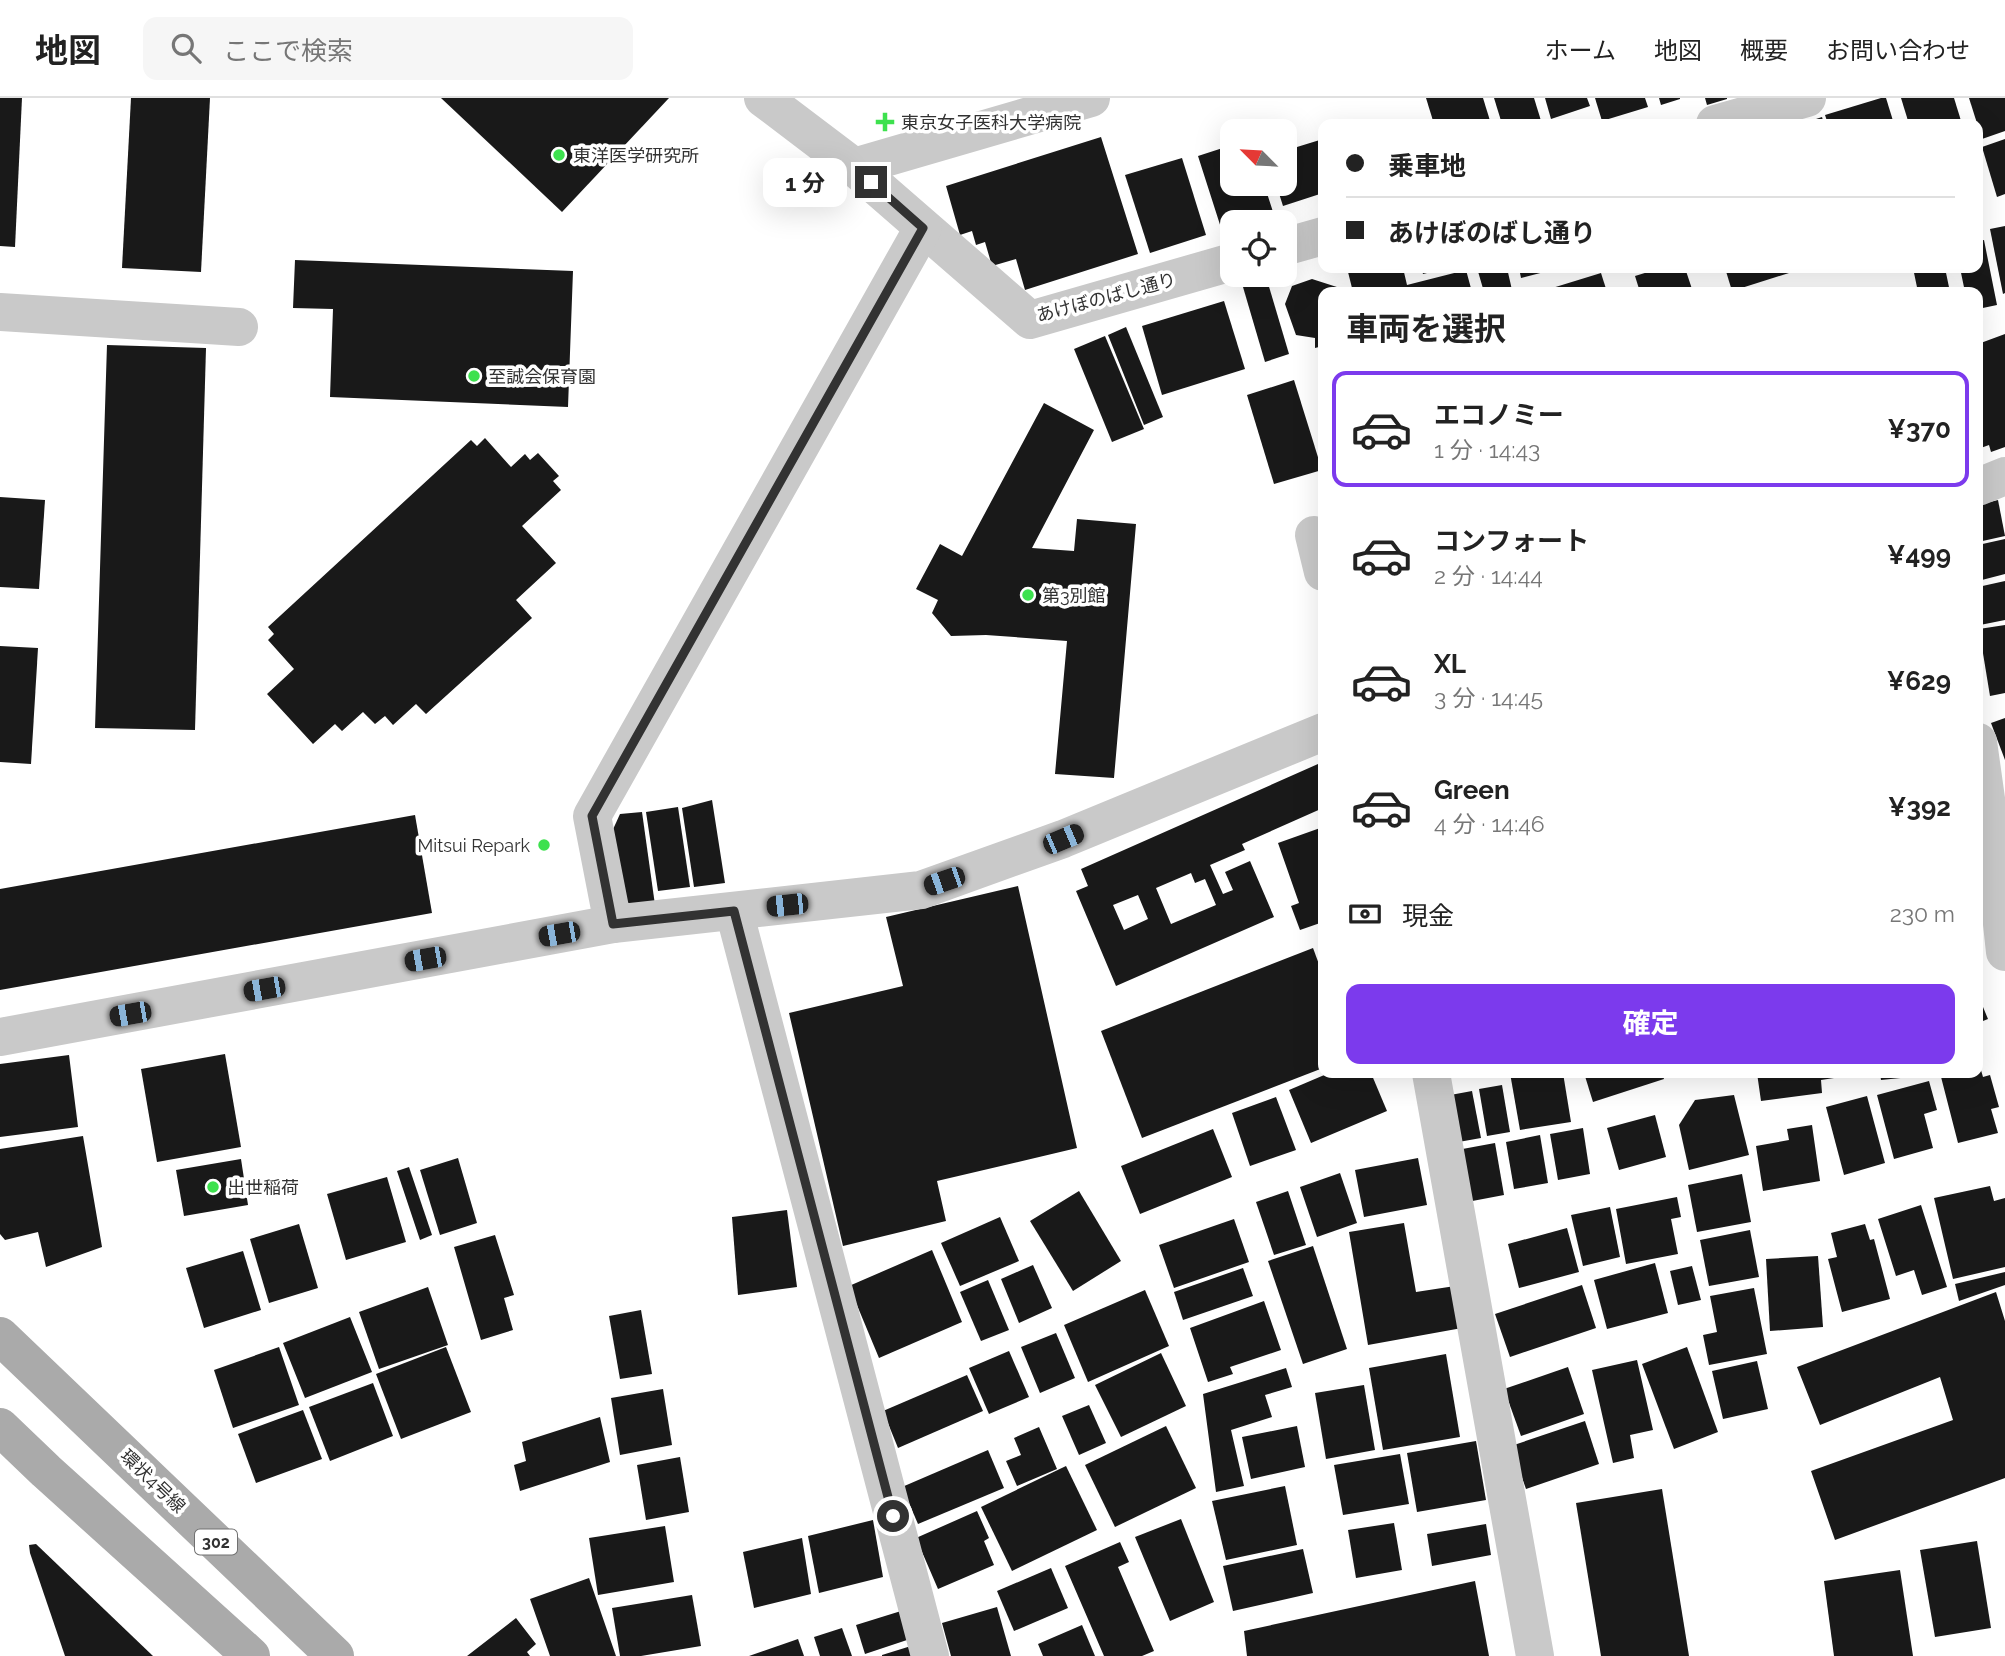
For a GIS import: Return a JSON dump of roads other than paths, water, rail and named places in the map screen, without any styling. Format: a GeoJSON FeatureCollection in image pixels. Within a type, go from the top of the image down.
{"type":"FeatureCollection","features":[{"type":"Feature","properties":{"kind":"main road","name":"環状4号線"},"geometry":{"type":"LineString","coordinates":[[0,1336],[335,1656]]}},
{"type":"Feature","properties":{"kind":"main road"},"geometry":{"type":"LineString","coordinates":[[0,1427],[251,1656]]}},
{"type":"Feature","properties":{"kind":"street","name":"あけぼのばし通り"},"geometry":{"type":"LineString","coordinates":[[763,98],[854,167],[1030,320],[1220,265]]}},
{"type":"Feature","properties":{"kind":"street"},"geometry":{"type":"LineString","coordinates":[[854,167],[1091,98]]}},
{"type":"Feature","properties":{"kind":"street"},"geometry":{"type":"LineString","coordinates":[[1733,119],[1807,98]]}},
{"type":"Feature","properties":{"kind":"street"},"geometry":{"type":"LineString","coordinates":[[613,924],[592,816],[923,228]]}},
{"type":"Feature","properties":{"kind":"street"},"geometry":{"type":"LineString","coordinates":[[1297,243],[1318,237]]}},
{"type":"Feature","properties":{"kind":"street"},"geometry":{"type":"LineString","coordinates":[[0,312],[239,327]]}},
{"type":"Feature","properties":{"kind":"street"},"geometry":{"type":"LineString","coordinates":[[1983,484],[2005,476]]}},
{"type":"Feature","properties":{"kind":"street"},"geometry":{"type":"LineString","coordinates":[[1314,536],[1318,552]]}},
{"type":"Feature","properties":{"kind":"street"},"geometry":{"type":"LineString","coordinates":[[0,1037],[613,924],[921,890],[1063,839],[1318,734]]}},
{"type":"Feature","properties":{"kind":"street"},"geometry":{"type":"LineString","coordinates":[[1983,778],[2005,952]]}},
{"type":"Feature","properties":{"kind":"street"},"geometry":{"type":"LineString","coordinates":[[734,911],[930,1656]]}},
{"type":"Feature","properties":{"kind":"street"},"geometry":{"type":"LineString","coordinates":[[1432,1078],[1535,1656]]}},
{"type":"Feature","properties":{"kind":"place","name":"東京女子医科大学病院"},"geometry":{"type":"Point","coordinates":[885,122]}},
{"type":"Feature","properties":{"kind":"place","name":"東洋医学研究所"},"geometry":{"type":"Point","coordinates":[559,155]}},
{"type":"Feature","properties":{"kind":"place","name":"至誠会保育園"},"geometry":{"type":"Point","coordinates":[474,376]}},
{"type":"Feature","properties":{"kind":"place","name":"第3別館"},"geometry":{"type":"Point","coordinates":[1028,595]}},
{"type":"Feature","properties":{"kind":"place","name":"Mitsui Repark"},"geometry":{"type":"Point","coordinates":[544,845]}},
{"type":"Feature","properties":{"kind":"place","name":"出世稲荷"},"geometry":{"type":"Point","coordinates":[213,1187]}}]}
